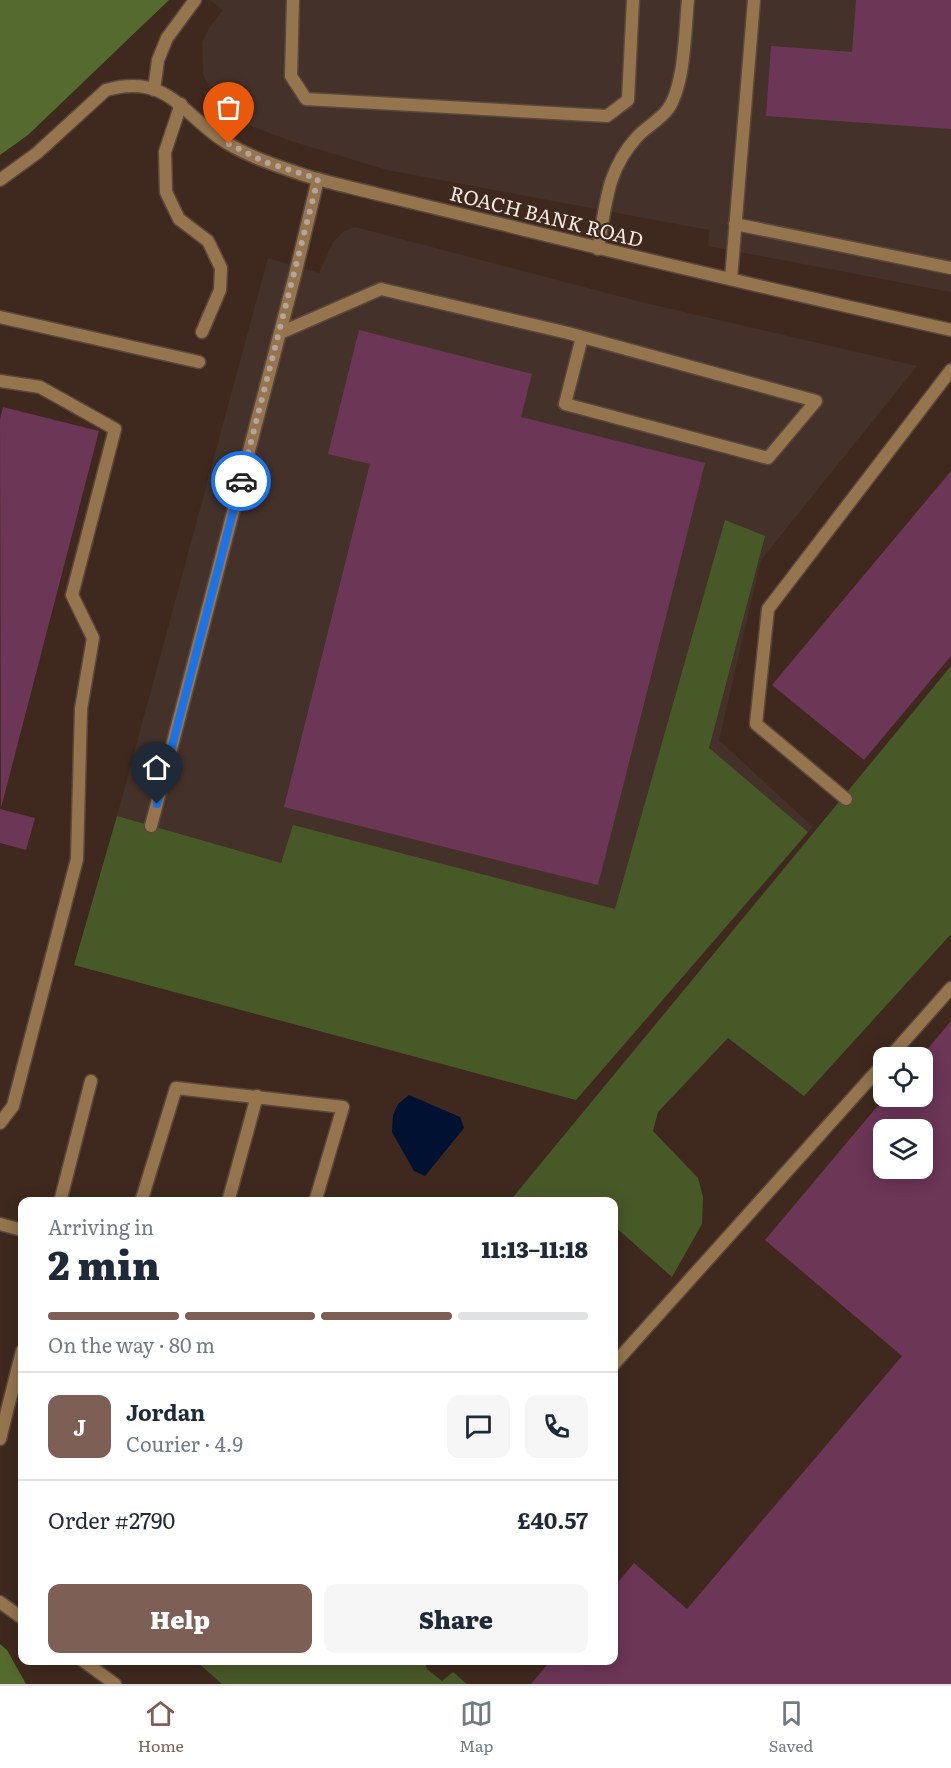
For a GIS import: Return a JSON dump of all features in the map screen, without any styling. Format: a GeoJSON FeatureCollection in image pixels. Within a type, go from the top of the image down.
{"type":"FeatureCollection","features":[{"type":"Feature","properties":{"kind":"street"},"geometry":{"type":"LineString","coordinates":[[154,90],[158,60],[168,38],[195,0]]}},
{"type":"Feature","properties":{"kind":"street"},"geometry":{"type":"LineString","coordinates":[[293,0],[291,76],[306,99],[607,116],[628,100],[633,0]]}},
{"type":"Feature","properties":{"kind":"street"},"geometry":{"type":"LineString","coordinates":[[598,249],[610,178],[621,157],[637,137],[668,108],[680,81],[688,0]]}},
{"type":"Feature","properties":{"kind":"street"},"geometry":{"type":"LineString","coordinates":[[731,279],[754,0]]}},
{"type":"Feature","properties":{"kind":"street","name":"ROACH BANK ROAD"},"geometry":{"type":"LineString","coordinates":[[0,180],[37,153],[106,90],[135,85],[154,90],[181,104],[204,128],[229,144],[265,162],[318,179],[598,249],[951,330]]}},
{"type":"Feature","properties":{"kind":"street"},"geometry":{"type":"LineString","coordinates":[[181,104],[165,152],[166,192],[179,219],[208,241],[221,268],[220,290],[202,332]]}},
{"type":"Feature","properties":{"kind":"street"},"geometry":{"type":"LineString","coordinates":[[151,826],[318,179]]}},
{"type":"Feature","properties":{"kind":"street"},"geometry":{"type":"LineString","coordinates":[[735,224],[951,268]]}},
{"type":"Feature","properties":{"kind":"street"},"geometry":{"type":"LineString","coordinates":[[280,333],[381,289],[582,337],[816,401],[768,458],[565,404],[582,337]]}},
{"type":"Feature","properties":{"kind":"street"},"geometry":{"type":"LineString","coordinates":[[0,317],[199,362]]}},
{"type":"Feature","properties":{"kind":"street"},"geometry":{"type":"LineString","coordinates":[[846,799],[756,724],[768,609],[951,370]]}},
{"type":"Feature","properties":{"kind":"street"},"geometry":{"type":"LineString","coordinates":[[0,381],[40,387],[115,429],[72,595],[93,638],[81,709],[77,859],[13,1106],[0,1123]]}},
{"type":"Feature","properties":{"kind":"street"},"geometry":{"type":"LineString","coordinates":[[899,1047],[951,988]]}},
{"type":"Feature","properties":{"kind":"street"},"geometry":{"type":"LineString","coordinates":[[618,1360],[873,1075]]}},
{"type":"Feature","properties":{"kind":"street"},"geometry":{"type":"LineString","coordinates":[[61,1197],[91,1082]]}},
{"type":"Feature","properties":{"kind":"street"},"geometry":{"type":"LineString","coordinates":[[143,1197],[176,1088],[343,1107],[316,1197]]}},
{"type":"Feature","properties":{"kind":"street"},"geometry":{"type":"LineString","coordinates":[[229,1197],[257,1096]]}},
{"type":"Feature","properties":{"kind":"street"},"geometry":{"type":"LineString","coordinates":[[0,1224],[18,1229]]}},
{"type":"Feature","properties":{"kind":"street"},"geometry":{"type":"LineString","coordinates":[[0,1439],[18,1367]]}},
{"type":"Feature","properties":{"kind":"street"},"geometry":{"type":"LineString","coordinates":[[0,1602],[18,1615]]}},
{"type":"Feature","properties":{"kind":"street"},"geometry":{"type":"LineString","coordinates":[[89,1665],[115,1684]]}},
{"type":"Feature","properties":{"kind":"shaded area"},"geometry":{"type":"Polygon","coordinates":[[[210,0],[951,0],[951,292],[708,246],[709,230],[387,170],[291,141],[249,125],[226,109],[210,89],[203,74],[202,42],[223,10],[210,0]]]}},
{"type":"Feature","properties":{"kind":"shaded area"},"geometry":{"type":"Polygon","coordinates":[[[355,227],[641,302],[917,366],[761,560],[719,740],[813,827],[576,1100],[74,965],[117,816],[268,258],[319,273],[333,242],[344,231],[355,227]]]}},
{"type":"Feature","properties":{"kind":"green space"},"geometry":{"type":"Polygon","coordinates":[[[0,0],[169,0],[28,135],[0,155],[0,0]]]}},
{"type":"Feature","properties":{"kind":"green space"},"geometry":{"type":"Polygon","coordinates":[[[725,520],[765,536],[709,748],[808,832],[576,1100],[74,965],[117,816],[281,863],[293,825],[615,909],[725,520]]]}},
{"type":"Feature","properties":{"kind":"green space"},"geometry":{"type":"Polygon","coordinates":[[[951,666],[951,934],[804,1096],[728,1038],[658,1112],[653,1131],[698,1178],[703,1197],[702,1224],[672,1277],[618,1230],[618,1197],[513,1197],[951,666]]]}},
{"type":"Feature","properties":{"kind":"green space"},"geometry":{"type":"Polygon","coordinates":[[[0,1644],[7,1650],[26,1684],[0,1684],[0,1644]]]}},
{"type":"Feature","properties":{"kind":"green space"},"geometry":{"type":"Polygon","coordinates":[[[201,1665],[426,1665],[427,1669],[442,1681],[453,1672],[467,1684],[222,1684],[201,1665]]]}},
{"type":"Feature","properties":{"kind":"water"},"geometry":{"type":"Polygon","coordinates":[[[409,1095],[460,1117],[464,1128],[425,1176],[414,1171],[392,1132],[393,1115],[398,1104],[409,1095]]]}},
{"type":"Feature","properties":{"kind":"building"},"geometry":{"type":"Polygon","coordinates":[[[856,0],[951,0],[951,129],[766,116],[771,46],[852,52],[856,0]]]}},
{"type":"Feature","properties":{"kind":"building"},"geometry":{"type":"Polygon","coordinates":[[[359,330],[532,374],[521,417],[705,463],[598,885],[284,807],[370,464],[328,454],[359,330]]]}},
{"type":"Feature","properties":{"kind":"building"},"geometry":{"type":"Polygon","coordinates":[[[3,407],[99,431],[1,808],[0,420],[3,407]]]}},
{"type":"Feature","properties":{"kind":"building"},"geometry":{"type":"Polygon","coordinates":[[[951,471],[951,656],[864,760],[772,685],[951,471]]]}},
{"type":"Feature","properties":{"kind":"building"},"geometry":{"type":"Polygon","coordinates":[[[0,809],[35,818],[26,850],[0,843],[0,809]]]}},
{"type":"Feature","properties":{"kind":"building"},"geometry":{"type":"Polygon","coordinates":[[[951,1021],[951,1684],[531,1684],[547,1665],[618,1665],[618,1582],[634,1563],[687,1609],[902,1356],[765,1240],[877,1107],[933,1107],[933,1047],[929,1047],[951,1021]]]}},
{"type":"Feature","properties":{"kind":"way so far"},"geometry":{"type":"LineString","coordinates":[[229,144],[265,162],[318,179],[241,481]]}},
{"type":"Feature","properties":{"kind":"route"},"geometry":{"type":"LineString","coordinates":[[157,804],[241,481]]}}]}
